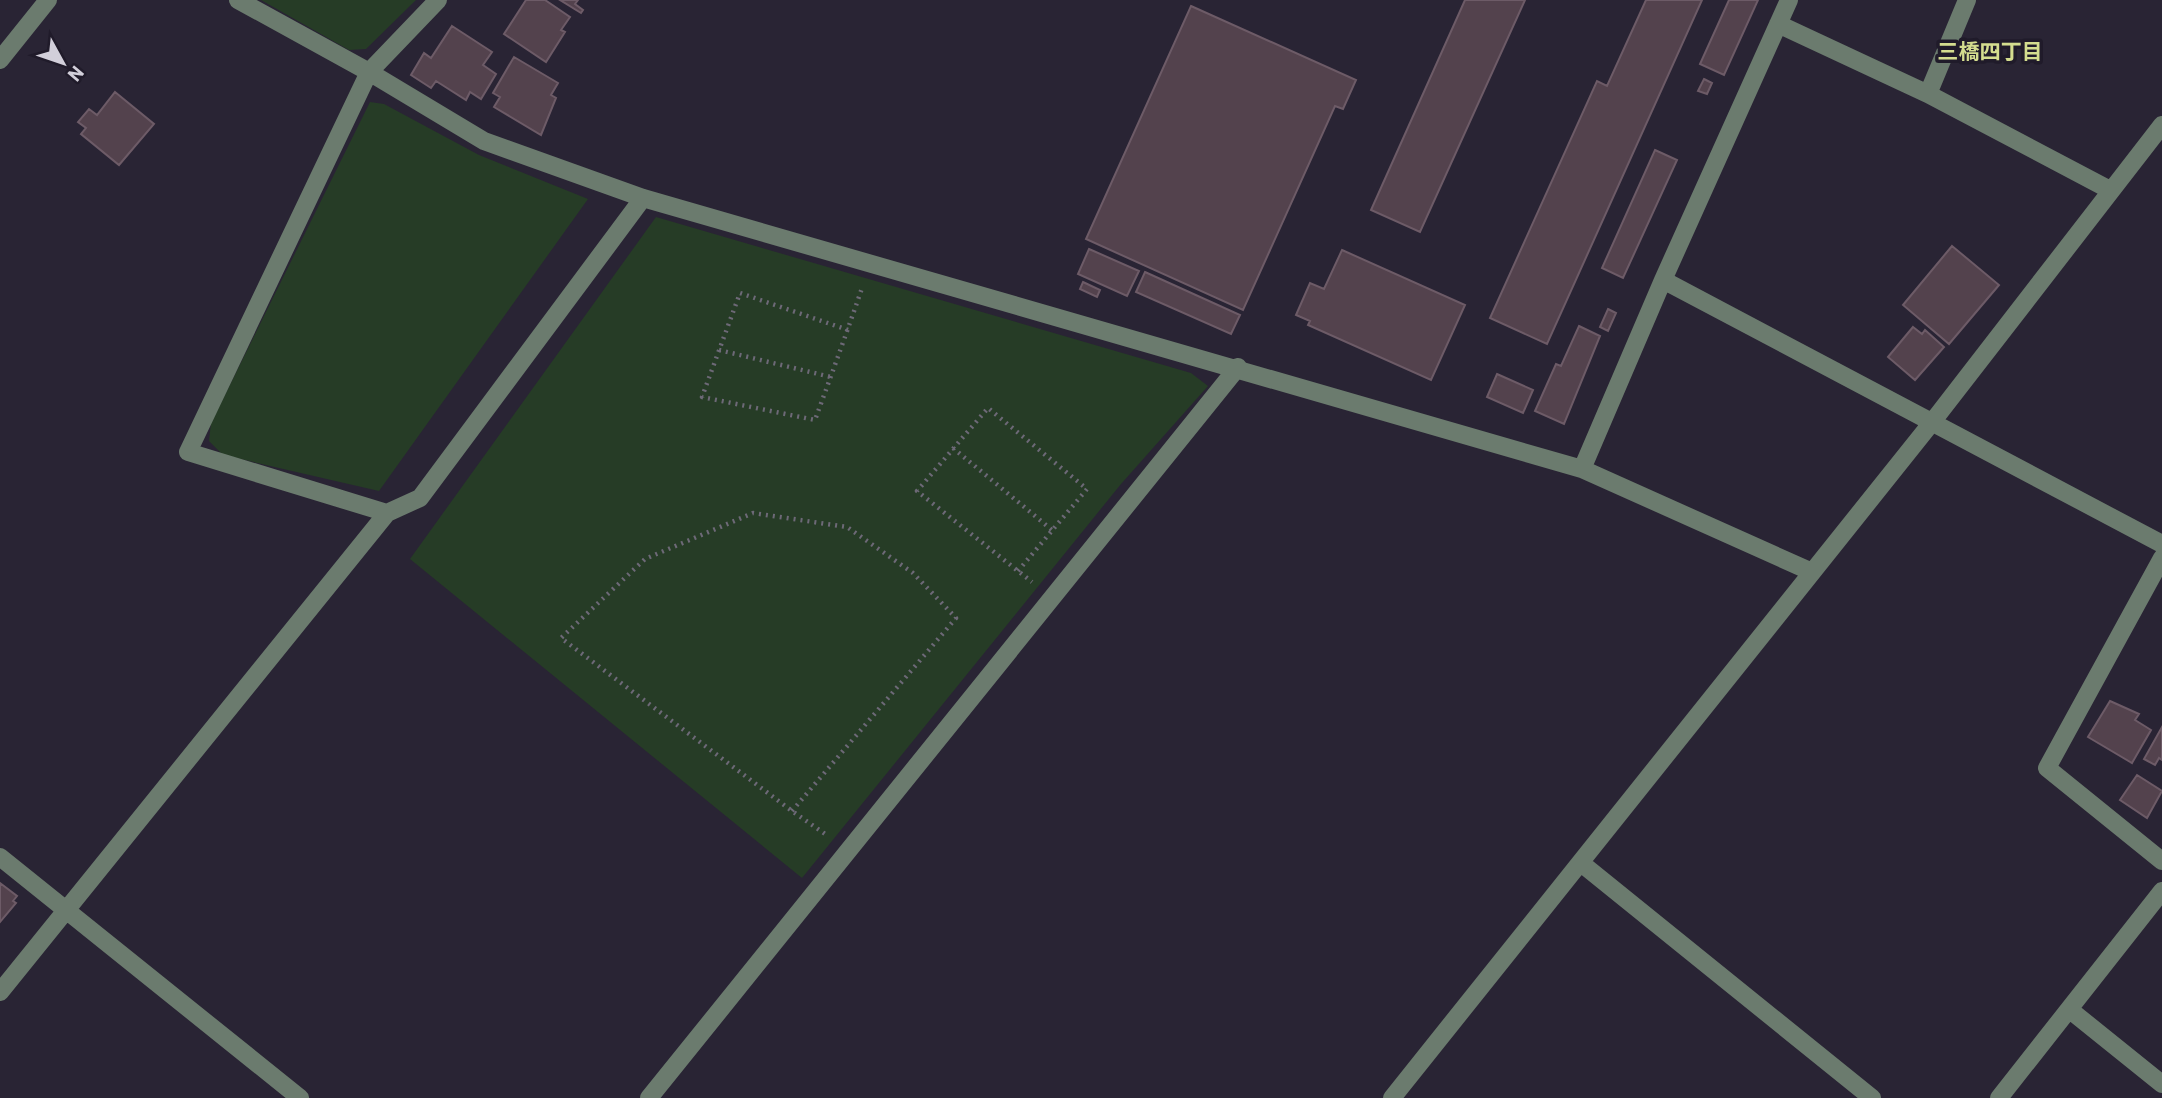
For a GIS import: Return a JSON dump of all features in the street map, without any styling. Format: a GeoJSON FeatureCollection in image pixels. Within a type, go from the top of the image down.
{"type":"FeatureCollection","features":[{"type":"Feature","properties":{"kind":"street"},"geometry":{"type":"LineString","coordinates":[[0,60],[48,0]]}},
{"type":"Feature","properties":{"kind":"street"},"geometry":{"type":"LineString","coordinates":[[238,0],[369,72],[484,141],[643,198],[1238,367],[1582,469],[1812,572]]}},
{"type":"Feature","properties":{"kind":"street"},"geometry":{"type":"LineString","coordinates":[[387,513],[188,452],[369,72],[438,0]]}},
{"type":"Feature","properties":{"kind":"street"},"geometry":{"type":"LineString","coordinates":[[1582,469],[1788,0]]}},
{"type":"Feature","properties":{"kind":"street"},"geometry":{"type":"LineString","coordinates":[[1928,94],[1967,0]]}},
{"type":"Feature","properties":{"kind":"street"},"geometry":{"type":"LineString","coordinates":[[1778,24],[1928,94],[2110,190]]}},
{"type":"Feature","properties":{"kind":"street"},"geometry":{"type":"LineString","coordinates":[[1392,1098],[1933,421],[2162,125]]}},
{"type":"Feature","properties":{"kind":"street"},"geometry":{"type":"LineString","coordinates":[[0,992],[387,513],[420,498],[643,198]]}},
{"type":"Feature","properties":{"kind":"street"},"geometry":{"type":"LineString","coordinates":[[1663,280],[2162,544]]}},
{"type":"Feature","properties":{"kind":"street"},"geometry":{"type":"LineString","coordinates":[[649,1098],[1238,367]]}},
{"type":"Feature","properties":{"kind":"street"},"geometry":{"type":"LineString","coordinates":[[2162,558],[2047,768],[2162,861]]}},
{"type":"Feature","properties":{"kind":"street"},"geometry":{"type":"LineString","coordinates":[[0,858],[300,1098]]}},
{"type":"Feature","properties":{"kind":"street"},"geometry":{"type":"LineString","coordinates":[[1581,863],[1872,1098]]}},
{"type":"Feature","properties":{"kind":"street"},"geometry":{"type":"LineString","coordinates":[[1999,1098],[2162,891]]}},
{"type":"Feature","properties":{"kind":"street"},"geometry":{"type":"LineString","coordinates":[[2070,1010],[2162,1084]]}},
{"type":"Feature","properties":{"kind":"path"},"geometry":{"type":"LineString","coordinates":[[848,330],[740,293],[702,397],[816,420],[848,330],[871,264]]}},
{"type":"Feature","properties":{"kind":"path"},"geometry":{"type":"LineString","coordinates":[[719,350],[831,377]]}},
{"type":"Feature","properties":{"kind":"path"},"geometry":{"type":"LineString","coordinates":[[1018,571],[1087,489],[988,408],[917,491],[1018,571],[1053,597]]}},
{"type":"Feature","properties":{"kind":"path"},"geometry":{"type":"LineString","coordinates":[[953,448],[1052,530]]}},
{"type":"Feature","properties":{"kind":"path"},"geometry":{"type":"LineString","coordinates":[[793,811],[956,618],[913,573],[847,527],[752,513],[645,559],[561,638],[793,811],[849,851]]}},
{"type":"Feature","properties":{"kind":"green space"},"geometry":{"type":"Polygon","coordinates":[[[261,0],[416,0],[366,49],[349,50],[261,0]]]}},
{"type":"Feature","properties":{"kind":"green space"},"geometry":{"type":"Polygon","coordinates":[[[370,102],[384,104],[479,155],[588,199],[379,491],[223,455],[209,441],[211,423],[370,102]]]}},
{"type":"Feature","properties":{"kind":"green space"},"geometry":{"type":"Polygon","coordinates":[[[656,217],[1191,373],[1208,386],[1121,484],[802,878],[410,559],[656,217]]]}},
{"type":"Feature","properties":{"kind":"building"},"geometry":{"type":"Polygon","coordinates":[[[526,0],[545,0],[570,17],[561,30],[565,32],[546,62],[504,34],[526,0]]]}},
{"type":"Feature","properties":{"kind":"building"},"geometry":{"type":"Polygon","coordinates":[[[560,0],[578,0],[575,4],[583,10],[581,13],[560,0]]]}},
{"type":"Feature","properties":{"kind":"building"},"geometry":{"type":"Polygon","coordinates":[[[1465,0],[1525,0],[1420,232],[1371,210],[1465,0]]]}},
{"type":"Feature","properties":{"kind":"building"},"geometry":{"type":"Polygon","coordinates":[[[1646,0],[1702,0],[1547,344],[1490,318],[1597,81],[1607,86],[1646,0]]]}},
{"type":"Feature","properties":{"kind":"building"},"geometry":{"type":"Polygon","coordinates":[[[1729,0],[1758,0],[1724,75],[1700,64],[1729,0]]]}},
{"type":"Feature","properties":{"kind":"building"},"geometry":{"type":"Polygon","coordinates":[[[1191,6],[1356,80],[1343,109],[1335,106],[1243,310],[1086,239],[1191,6]]]}},
{"type":"Feature","properties":{"kind":"building"},"geometry":{"type":"Polygon","coordinates":[[[452,26],[492,52],[483,65],[496,74],[481,99],[470,92],[466,100],[436,81],[431,88],[411,75],[424,53],[431,58],[452,26]]]}},
{"type":"Feature","properties":{"kind":"building"},"geometry":{"type":"Polygon","coordinates":[[[514,57],[558,83],[551,95],[556,98],[541,135],[494,107],[500,97],[493,93],[514,57]]]}},
{"type":"Feature","properties":{"kind":"building"},"geometry":{"type":"Polygon","coordinates":[[[1704,79],[1712,83],[1707,94],[1698,91],[1704,79]]]}},
{"type":"Feature","properties":{"kind":"building"},"geometry":{"type":"Polygon","coordinates":[[[115,92],[154,124],[119,165],[81,134],[86,128],[78,122],[89,109],[97,115],[115,92]]]}},
{"type":"Feature","properties":{"kind":"building"},"geometry":{"type":"Polygon","coordinates":[[[1655,150],[1677,160],[1623,278],[1602,268],[1655,150]]]}},
{"type":"Feature","properties":{"kind":"building"},"geometry":{"type":"Polygon","coordinates":[[[1952,246],[1999,285],[1949,344],[1903,305],[1952,246]]]}},
{"type":"Feature","properties":{"kind":"building"},"geometry":{"type":"Polygon","coordinates":[[[1089,249],[1139,271],[1127,296],[1078,274],[1089,249]]]}},
{"type":"Feature","properties":{"kind":"building"},"geometry":{"type":"Polygon","coordinates":[[[1342,250],[1465,305],[1431,380],[1308,325],[1310,321],[1296,315],[1310,283],[1324,289],[1342,250]]]}},
{"type":"Feature","properties":{"kind":"building"},"geometry":{"type":"Polygon","coordinates":[[[1145,272],[1240,315],[1231,334],[1136,292],[1145,272]]]}},
{"type":"Feature","properties":{"kind":"building"},"geometry":{"type":"Polygon","coordinates":[[[1083,282],[1100,290],[1097,297],[1080,289],[1083,282]]]}},
{"type":"Feature","properties":{"kind":"building"},"geometry":{"type":"Polygon","coordinates":[[[1608,309],[1616,313],[1608,331],[1600,327],[1608,309]]]}},
{"type":"Feature","properties":{"kind":"building"},"geometry":{"type":"Polygon","coordinates":[[[1579,326],[1600,336],[1564,424],[1535,411],[1556,364],[1561,366],[1579,326]]]}},
{"type":"Feature","properties":{"kind":"building"},"geometry":{"type":"Polygon","coordinates":[[[1913,327],[1922,334],[1925,330],[1944,347],[1915,380],[1888,357],[1913,327]]]}},
{"type":"Feature","properties":{"kind":"building"},"geometry":{"type":"Polygon","coordinates":[[[1497,374],[1533,390],[1523,413],[1487,397],[1497,374]]]}},
{"type":"Feature","properties":{"kind":"building"},"geometry":{"type":"Polygon","coordinates":[[[2110,701],[2139,714],[2135,720],[2151,730],[2132,763],[2088,737],[2110,701]]]}},
{"type":"Feature","properties":{"kind":"building"},"geometry":{"type":"Polygon","coordinates":[[[2162,727],[2162,760],[2159,758],[2155,765],[2144,759],[2162,727]]]}},
{"type":"Feature","properties":{"kind":"building"},"geometry":{"type":"Polygon","coordinates":[[[2137,775],[2162,791],[2147,818],[2120,800],[2137,775]]]}},
{"type":"Feature","properties":{"kind":"building"},"geometry":{"type":"Polygon","coordinates":[[[0,883],[17,896],[13,901],[16,903],[0,922],[0,883]]]}},
{"type":"Feature","properties":{"kind":"district","name":"三橋四丁目"},"geometry":{"type":"Point","coordinates":[1990,52]}}]}
